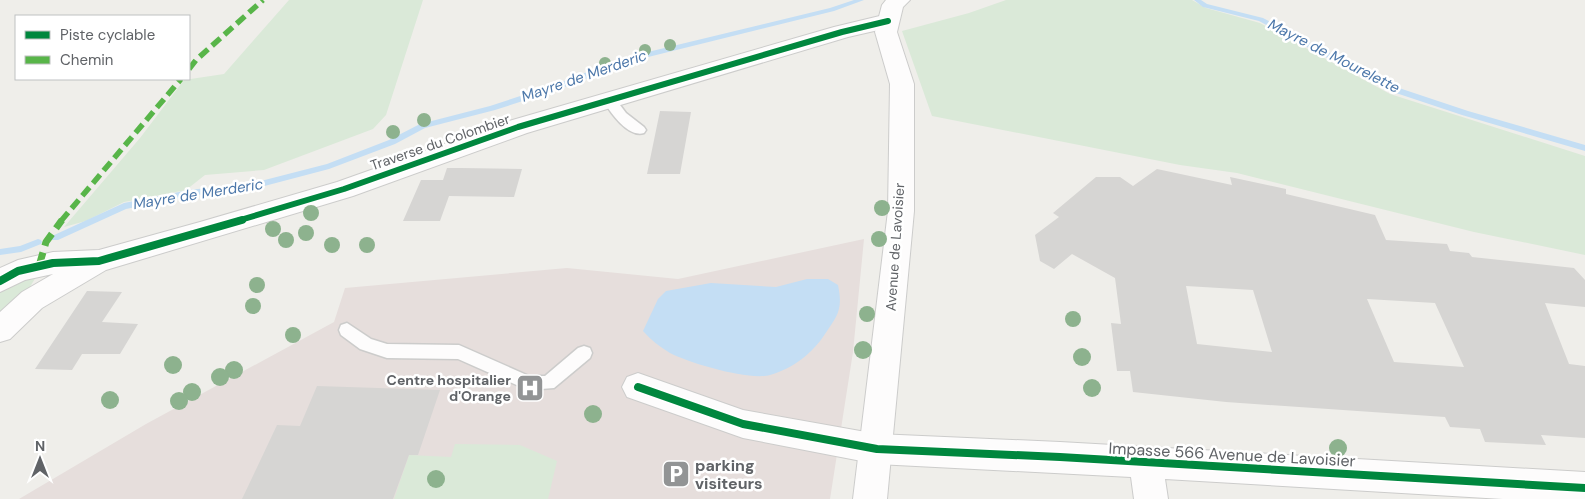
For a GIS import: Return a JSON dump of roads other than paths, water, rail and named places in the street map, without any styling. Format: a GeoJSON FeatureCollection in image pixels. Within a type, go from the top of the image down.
{"type":"FeatureCollection","features":[{"type":"Feature","properties":{"kind":"street","name":"Traverse du Colombier"},"geometry":{"type":"LineString","coordinates":[[0,281],[18,271],[52,263],[99,261],[344,189],[510,130],[842,32],[894,10]]}},
{"type":"Feature","properties":{"kind":"street","name":"Avenue de Lavoisier"},"geometry":{"type":"LineString","coordinates":[[870,499],[877,449],[901,211],[902,84],[886,32],[894,10]]}},
{"type":"Feature","properties":{"kind":"street"},"geometry":{"type":"LineString","coordinates":[[0,330],[32,300],[99,261]]}},
{"type":"Feature","properties":{"kind":"street","name":"Impasse 566 Avenue de Lavoisier"},"geometry":{"type":"LineString","coordinates":[[638,386],[743,424],[877,449],[1585,488]]}},
{"type":"Feature","properties":{"kind":"street"},"geometry":{"type":"LineString","coordinates":[[1146,463],[1152,499]]}},
{"type":"Feature","properties":{"kind":"lane"},"geometry":{"type":"LineString","coordinates":[[609,100],[621,116],[639,130]]}},
{"type":"Feature","properties":{"kind":"lane"},"geometry":{"type":"LineString","coordinates":[[346,330],[366,344],[387,351],[459,352],[528,383],[548,383],[584,353]]}},
{"type":"Feature","properties":{"kind":"water"},"geometry":{"type":"Polygon","coordinates":[[[807,279],[828,279],[838,285],[840,306],[833,322],[808,354],[786,369],[770,375],[749,376],[691,362],[666,351],[643,331],[658,299],[666,291],[711,283],[776,287],[807,279]]]}},
{"type":"Feature","properties":{"kind":"waterway","name":"Mayre de Merderic"},"geometry":{"type":"LineString","coordinates":[[55,238],[124,206],[189,193],[253,186],[329,166],[392,142],[423,126],[492,108],[557,87],[626,60],[832,10],[861,0]]}},
{"type":"Feature","properties":{"kind":"waterway","name":"Mayre de Mourelette"},"geometry":{"type":"LineString","coordinates":[[1197,0],[1205,6],[1261,19],[1390,88],[1465,113],[1585,148]]}},
{"type":"Feature","properties":{"kind":"waterway","name":"Mayre de Merderic"},"geometry":{"type":"LineString","coordinates":[[0,252],[21,249],[38,242]]}},
{"type":"Feature","properties":{"kind":"place","name":"Centre hospitalier d'Orange"},"geometry":{"type":"Point","coordinates":[530,388]}},
{"type":"Feature","properties":{"kind":"place","name":"parking visiteurs"},"geometry":{"type":"Point","coordinates":[676,474]}}]}
